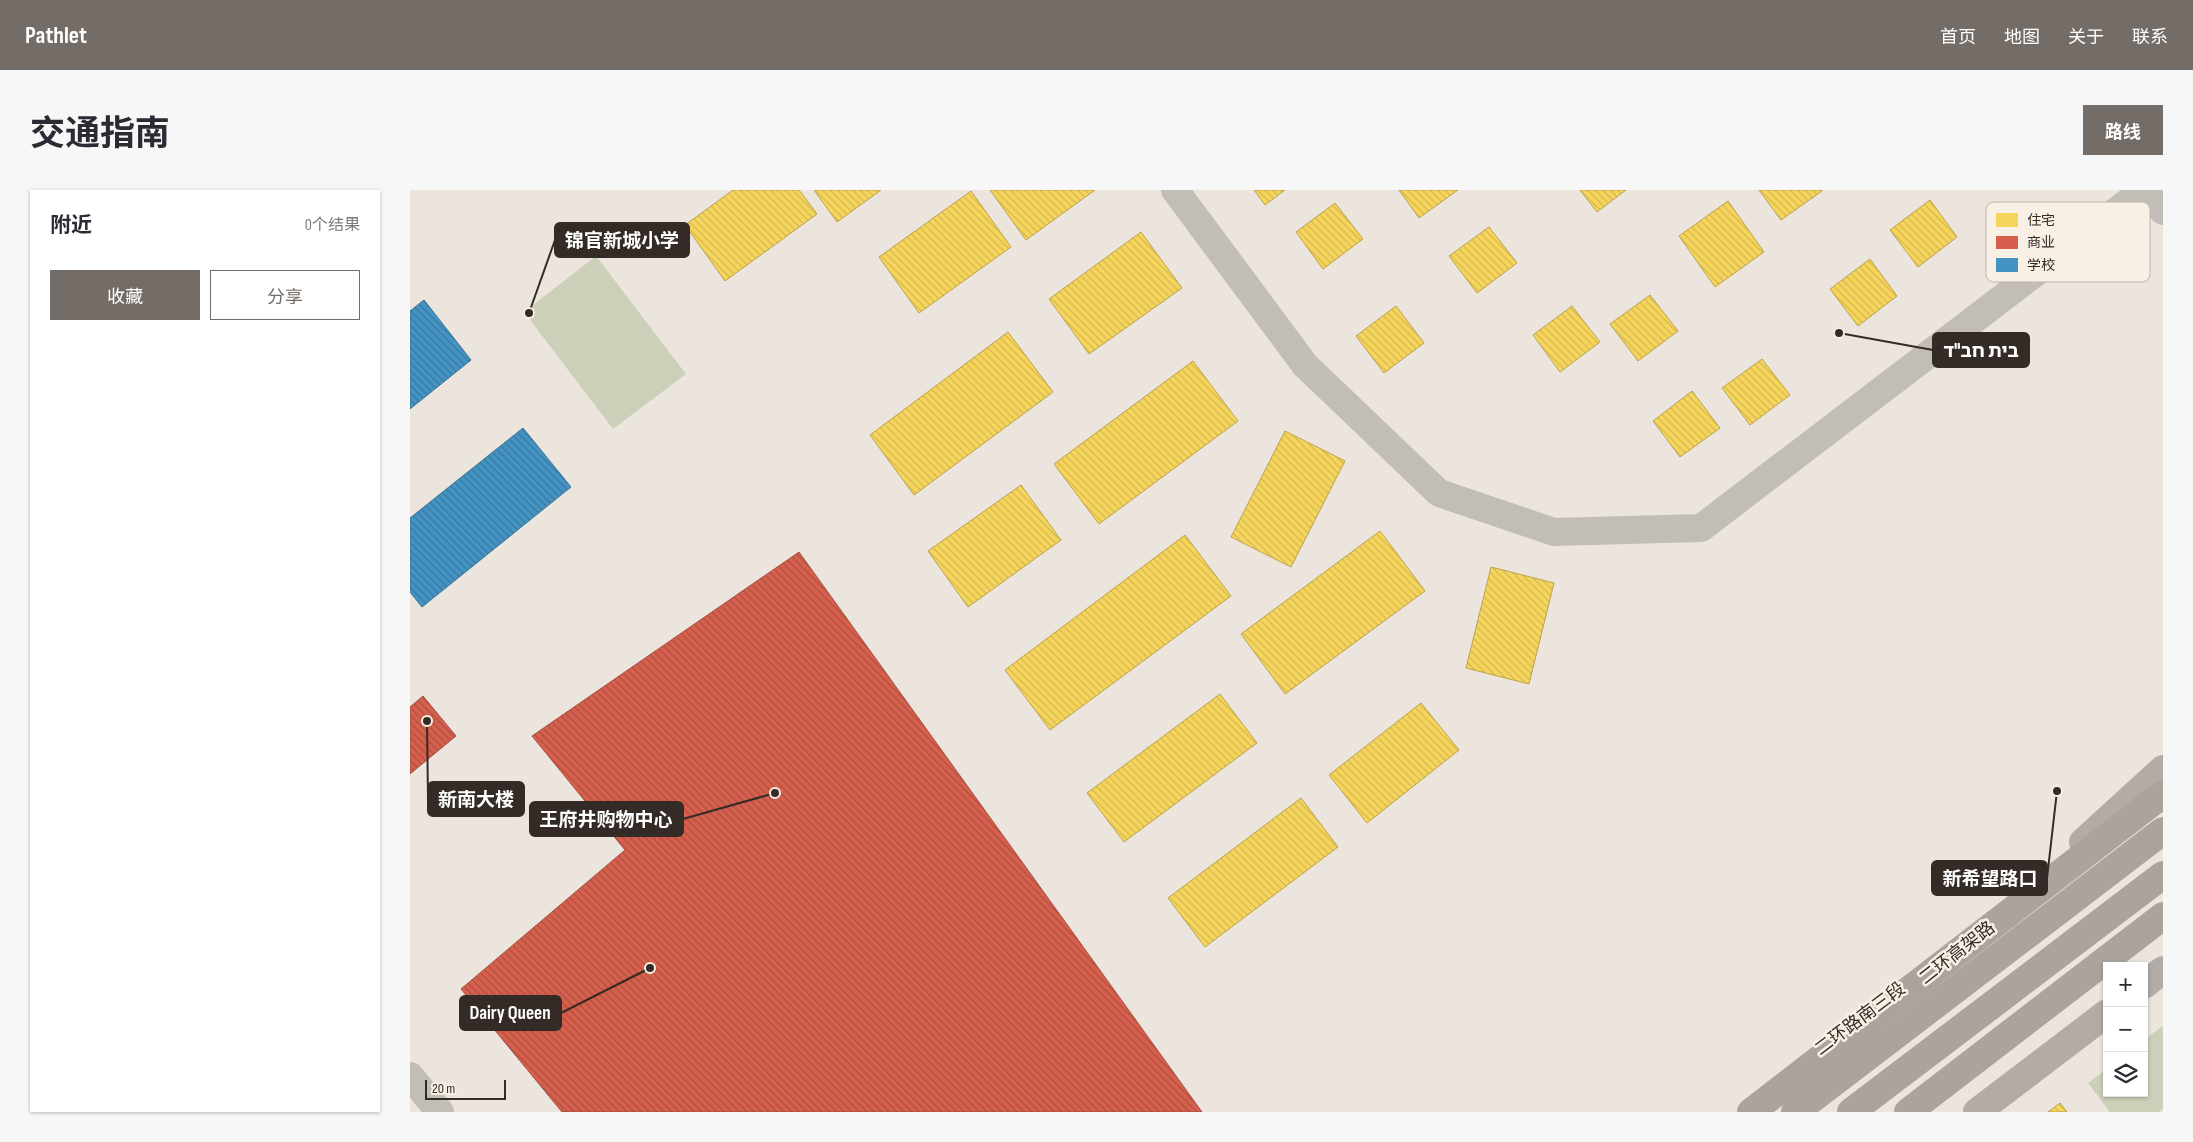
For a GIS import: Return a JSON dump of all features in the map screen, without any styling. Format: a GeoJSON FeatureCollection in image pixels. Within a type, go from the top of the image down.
{"type":"FeatureCollection","features":[{"type":"Feature","properties":{"kind":"highway","name":"二环高架路"},"geometry":{"type":"LineString","coordinates":[[1751,1112],[2163,796]]}},
{"type":"Feature","properties":{"kind":"highway"},"geometry":{"type":"LineString","coordinates":[[1795,1112],[2163,832]]}},
{"type":"Feature","properties":{"kind":"highway"},"geometry":{"type":"LineString","coordinates":[[1851,1112],[2163,875]]}},
{"type":"Feature","properties":{"kind":"highway"},"geometry":{"type":"LineString","coordinates":[[1908,1112],[2163,916]]}},
{"type":"Feature","properties":{"kind":"main road","name":"二环路南三段"},"geometry":{"type":"LineString","coordinates":[[1737,1112],[2027,893],[2163,769]]}},
{"type":"Feature","properties":{"kind":"main road"},"geometry":{"type":"LineString","coordinates":[[2027,893],[2163,796]]}},
{"type":"Feature","properties":{"kind":"main road"},"geometry":{"type":"LineString","coordinates":[[2148,982],[2163,970]]}},
{"type":"Feature","properties":{"kind":"main road"},"geometry":{"type":"LineString","coordinates":[[1977,1112],[2103,1016]]}},
{"type":"Feature","properties":{"kind":"street"},"geometry":{"type":"LineString","coordinates":[[1175,190],[1305,365],[1439,493],[1554,532],[1700,528],[2024,282]]}},
{"type":"Feature","properties":{"kind":"street"},"geometry":{"type":"LineString","coordinates":[[2129,202],[2145,190],[2163,211]]}},
{"type":"Feature","properties":{"kind":"street"},"geometry":{"type":"LineString","coordinates":[[410,1076],[440,1112]]}},
{"type":"Feature","properties":{"kind":"green space"},"geometry":{"type":"Polygon","coordinates":[[[596,256],[686,374],[613,429],[524,312],[596,256]]]}},
{"type":"Feature","properties":{"kind":"green space"},"geometry":{"type":"Polygon","coordinates":[[[2163,1026],[2163,1109],[2159,1112],[2110,1112],[2088,1083],[2103,1072],[2103,1097],[2148,1097],[2148,1037],[2163,1026]]]}},
{"type":"Feature","properties":{"kind":"building: 住宅"},"geometry":{"type":"Polygon","coordinates":[[[733,190],[799,190],[817,214],[725,281],[685,225],[733,190]]]}},
{"type":"Feature","properties":{"kind":"building: 住宅"},"geometry":{"type":"Polygon","coordinates":[[[814,190],[881,190],[837,222],[814,190]]]}},
{"type":"Feature","properties":{"kind":"building: 住宅"},"geometry":{"type":"Polygon","coordinates":[[[990,190],[1095,190],[1026,240],[990,190]]]}},
{"type":"Feature","properties":{"kind":"building: 住宅"},"geometry":{"type":"Polygon","coordinates":[[[1254,190],[1285,190],[1265,205],[1254,190]]]}},
{"type":"Feature","properties":{"kind":"building: 住宅"},"geometry":{"type":"Polygon","coordinates":[[[1399,190],[1458,190],[1419,218],[1399,190]]]}},
{"type":"Feature","properties":{"kind":"building: 住宅"},"geometry":{"type":"Polygon","coordinates":[[[1580,190],[1626,190],[1597,212],[1580,190]]]}},
{"type":"Feature","properties":{"kind":"building: 住宅"},"geometry":{"type":"Polygon","coordinates":[[[1759,190],[1821,190],[1822,191],[1781,220],[1759,190]]]}},
{"type":"Feature","properties":{"kind":"building: 住宅"},"geometry":{"type":"Polygon","coordinates":[[[971,191],[1011,247],[919,313],[879,257],[971,191]]]}},
{"type":"Feature","properties":{"kind":"building: 住宅"},"geometry":{"type":"Polygon","coordinates":[[[1930,200],[1957,237],[1918,267],[1890,230],[1930,200]]]}},
{"type":"Feature","properties":{"kind":"building: 住宅"},"geometry":{"type":"Polygon","coordinates":[[[1728,201],[1764,252],[1715,287],[1679,236],[1728,201]]]}},
{"type":"Feature","properties":{"kind":"building: 住宅"},"geometry":{"type":"Polygon","coordinates":[[[1335,203],[1363,239],[1323,269],[1296,232],[1335,203]]]}},
{"type":"Feature","properties":{"kind":"building: 住宅"},"geometry":{"type":"Polygon","coordinates":[[[1489,227],[1517,263],[1477,293],[1449,256],[1489,227]]]}},
{"type":"Feature","properties":{"kind":"building: 住宅"},"geometry":{"type":"Polygon","coordinates":[[[1141,232],[1182,288],[1089,354],[1049,299],[1141,232]]]}},
{"type":"Feature","properties":{"kind":"building: 住宅"},"geometry":{"type":"Polygon","coordinates":[[[1870,259],[1897,296],[1858,326],[1830,289],[1870,259]]]}},
{"type":"Feature","properties":{"kind":"building: 住宅"},"geometry":{"type":"Polygon","coordinates":[[[1650,295],[1678,331],[1638,361],[1610,324],[1650,295]]]}},
{"type":"Feature","properties":{"kind":"building: 住宅"},"geometry":{"type":"Polygon","coordinates":[[[1396,306],[1424,343],[1384,373],[1356,336],[1396,306]]]}},
{"type":"Feature","properties":{"kind":"building: 住宅"},"geometry":{"type":"Polygon","coordinates":[[[1572,306],[1600,342],[1560,372],[1533,335],[1572,306]]]}},
{"type":"Feature","properties":{"kind":"building: 住宅"},"geometry":{"type":"Polygon","coordinates":[[[1008,332],[1053,392],[914,495],[870,435],[1008,332]]]}},
{"type":"Feature","properties":{"kind":"building: 住宅"},"geometry":{"type":"Polygon","coordinates":[[[1762,359],[1790,395],[1750,425],[1722,388],[1762,359]]]}},
{"type":"Feature","properties":{"kind":"building: 住宅"},"geometry":{"type":"Polygon","coordinates":[[[1193,361],[1238,421],[1099,524],[1054,464],[1193,361]]]}},
{"type":"Feature","properties":{"kind":"building: 住宅"},"geometry":{"type":"Polygon","coordinates":[[[1692,391],[1720,428],[1680,457],[1653,421],[1692,391]]]}},
{"type":"Feature","properties":{"kind":"building: 住宅"},"geometry":{"type":"Polygon","coordinates":[[[1285,431],[1345,461],[1291,567],[1231,537],[1285,431]]]}},
{"type":"Feature","properties":{"kind":"building: 住宅"},"geometry":{"type":"Polygon","coordinates":[[[1021,485],[1061,540],[968,607],[928,551],[1021,485]]]}},
{"type":"Feature","properties":{"kind":"building: 住宅"},"geometry":{"type":"Polygon","coordinates":[[[1380,531],[1425,591],[1285,694],[1241,634],[1380,531]]]}},
{"type":"Feature","properties":{"kind":"building: 住宅"},"geometry":{"type":"Polygon","coordinates":[[[1185,535],[1231,596],[1050,730],[1005,670],[1185,535]]]}},
{"type":"Feature","properties":{"kind":"building: 住宅"},"geometry":{"type":"Polygon","coordinates":[[[1491,567],[1554,583],[1529,684],[1466,668],[1491,567]]]}},
{"type":"Feature","properties":{"kind":"building: 住宅"},"geometry":{"type":"Polygon","coordinates":[[[1220,694],[1257,743],[1124,842],[1087,793],[1220,694]]]}},
{"type":"Feature","properties":{"kind":"building: 住宅"},"geometry":{"type":"Polygon","coordinates":[[[1421,703],[1459,750],[1367,823],[1329,775],[1421,703]]]}},
{"type":"Feature","properties":{"kind":"building: 住宅"},"geometry":{"type":"Polygon","coordinates":[[[1301,798],[1338,847],[1205,947],[1168,898],[1301,798]]]}},
{"type":"Feature","properties":{"kind":"building: 住宅"},"geometry":{"type":"Polygon","coordinates":[[[2060,1103],[2067,1112],[2048,1112],[2060,1103]]]}},
{"type":"Feature","properties":{"kind":"building: 商业"},"geometry":{"type":"Polygon","coordinates":[[[799,552],[1202,1112],[562,1112],[461,989],[625,850],[532,736],[799,552]]]}},
{"type":"Feature","properties":{"kind":"building: 商业"},"geometry":{"type":"Polygon","coordinates":[[[423,696],[456,736],[410,774],[410,707],[423,696]]]}},
{"type":"Feature","properties":{"kind":"building: 学校"},"geometry":{"type":"Polygon","coordinates":[[[424,300],[471,360],[410,409],[410,311],[424,300]]]}},
{"type":"Feature","properties":{"kind":"building: 学校"},"geometry":{"type":"Polygon","coordinates":[[[523,428],[571,487],[422,607],[410,592],[410,518],[523,428]]]}},
{"type":"Feature","properties":{"kind":"place","name":"锦官新城小学"},"geometry":{"type":"Point","coordinates":[529,313]}},
{"type":"Feature","properties":{"kind":"place","name":"בית חב\"ד"},"geometry":{"type":"Point","coordinates":[1839,333]}},
{"type":"Feature","properties":{"kind":"place","name":"新南大楼"},"geometry":{"type":"Point","coordinates":[427,721]}},
{"type":"Feature","properties":{"kind":"place","name":"新希望路口"},"geometry":{"type":"Point","coordinates":[2057,791]}},
{"type":"Feature","properties":{"kind":"place","name":"王府井购物中心"},"geometry":{"type":"Point","coordinates":[775,793]}},
{"type":"Feature","properties":{"kind":"place","name":"Dairy Queen"},"geometry":{"type":"Point","coordinates":[650,968]}}]}
